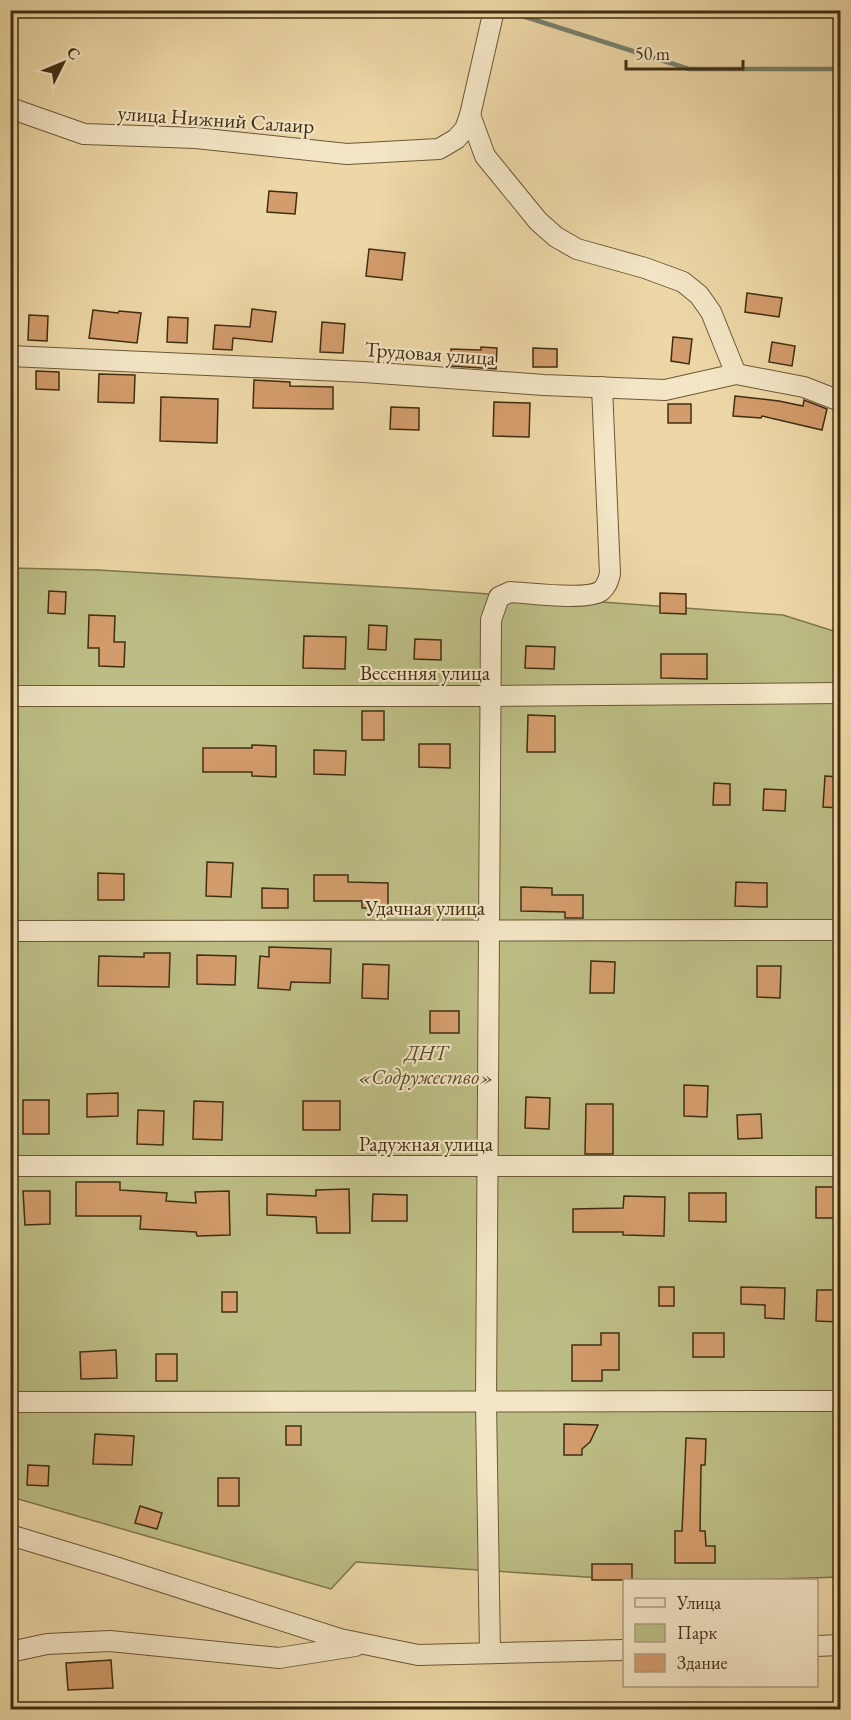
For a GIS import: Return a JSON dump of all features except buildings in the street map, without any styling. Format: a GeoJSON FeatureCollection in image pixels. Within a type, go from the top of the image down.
{"type":"FeatureCollection","features":[{"type":"Feature","properties":{"kind":"street"},"geometry":{"type":"LineString","coordinates":[[494,10],[470,115],[485,156],[538,221],[556,237],[577,249],[645,268],[683,282],[699,295],[711,312],[736,374]]}},
{"type":"Feature","properties":{"kind":"street","name":"улица Нижний Салаир"},"geometry":{"type":"LineString","coordinates":[[10,108],[84,134],[196,138],[347,154],[439,149],[456,139],[465,129],[470,115]]}},
{"type":"Feature","properties":{"kind":"street","name":"Трудовая улица"},"geometry":{"type":"LineString","coordinates":[[10,356],[364,372],[544,385],[664,390],[736,374],[804,387],[840,401]]}},
{"type":"Feature","properties":{"kind":"street"},"geometry":{"type":"LineString","coordinates":[[490,1653],[486,1402],[491,620],[499,597],[510,592],[585,596],[600,592],[607,585],[610,574],[602,387]]}},
{"type":"Feature","properties":{"kind":"street","name":"Весенняя улица"},"geometry":{"type":"LineString","coordinates":[[10,696],[840,693]]}},
{"type":"Feature","properties":{"kind":"street","name":"Удачная улица"},"geometry":{"type":"LineString","coordinates":[[10,931],[840,930]]}},
{"type":"Feature","properties":{"kind":"street","name":"Радужная улица"},"geometry":{"type":"LineString","coordinates":[[10,1166],[840,1166]]}},
{"type":"Feature","properties":{"kind":"street"},"geometry":{"type":"LineString","coordinates":[[10,1402],[840,1401]]}},
{"type":"Feature","properties":{"kind":"street"},"geometry":{"type":"LineString","coordinates":[[10,1535],[340,1639],[418,1655],[623,1650]]}},
{"type":"Feature","properties":{"kind":"street"},"geometry":{"type":"LineString","coordinates":[[10,1652],[46,1644],[110,1641],[279,1658],[367,1644]]}},
{"type":"Feature","properties":{"kind":"street"},"geometry":{"type":"LineString","coordinates":[[818,1646],[840,1645]]}},
{"type":"Feature","properties":{"kind":"green space","name":"ДНТ «Содружество»"},"geometry":{"type":"Polygon","coordinates":[[[10,568],[98,570],[420,589],[783,615],[840,633],[840,1577],[623,1579],[356,1562],[331,1589],[11,1497],[10,568]]]}},
{"type":"Feature","properties":{"kind":"waterway"},"geometry":{"type":"LineString","coordinates":[[510,12],[689,69],[840,69]]}}]}
